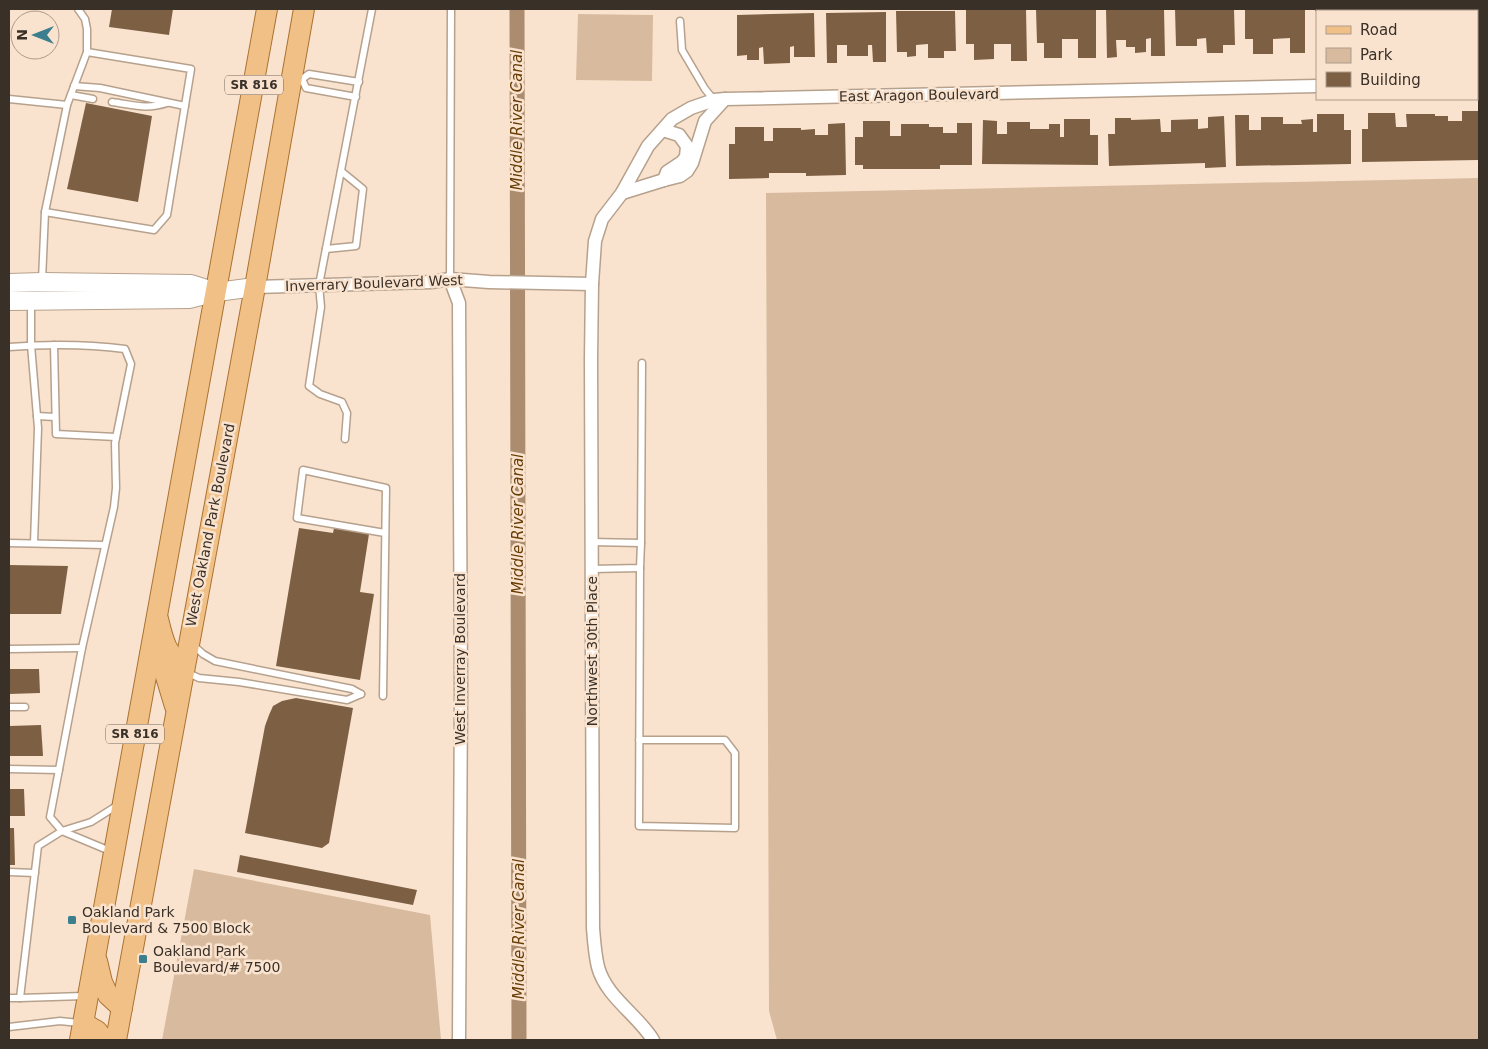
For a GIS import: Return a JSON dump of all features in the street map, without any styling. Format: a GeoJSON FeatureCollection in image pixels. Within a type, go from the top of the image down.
{"type":"FeatureCollection","features":[{"type":"Feature","properties":{"kind":"main road","name":"SR 816"},"geometry":{"type":"LineString","coordinates":[[81,1032],[267,9]]}},
{"type":"Feature","properties":{"kind":"main road","name":"West Oakland Park Boulevard"},"geometry":{"type":"LineString","coordinates":[[116,1040],[255,287],[297,78],[304,9]]}},
{"type":"Feature","properties":{"kind":"main road"},"geometry":{"type":"LineString","coordinates":[[157,615],[164,643],[170,656],[184,671]]}},
{"type":"Feature","properties":{"kind":"main road"},"geometry":{"type":"LineString","coordinates":[[150,655],[164,670],[176,710]]}},
{"type":"Feature","properties":{"kind":"main road"},"geometry":{"type":"LineString","coordinates":[[95,954],[102,982],[108,996],[122,1008]]}},
{"type":"Feature","properties":{"kind":"main road"},"geometry":{"type":"LineString","coordinates":[[81,1032],[97,1031],[104,1040]]}},
{"type":"Feature","properties":{"kind":"street","name":"East Aragon Boulevard"},"geometry":{"type":"LineString","coordinates":[[595,241],[602,219],[622,193],[648,146],[672,119],[691,108],[720,99],[1316,86]]}},
{"type":"Feature","properties":{"kind":"street"},"geometry":{"type":"LineString","coordinates":[[622,193],[680,176],[687,171],[692,163],[705,121],[720,99]]}},
{"type":"Feature","properties":{"kind":"street"},"geometry":{"type":"LineString","coordinates":[[663,130],[679,135],[687,146],[686,157],[667,172],[664,180]]}},
{"type":"Feature","properties":{"kind":"street","name":"Northwest 30th Place"},"geometry":{"type":"LineString","coordinates":[[595,241],[592,284],[591,359],[593,928],[598,968],[609,989],[647,1030],[653,1040]]}},
{"type":"Feature","properties":{"kind":"street","name":"Inverrary Boulevard West"},"geometry":{"type":"LineString","coordinates":[[9,301],[189,299],[217,292],[255,287],[431,282],[450,279],[490,282],[592,284]]}},
{"type":"Feature","properties":{"kind":"street","name":"West Inverray Boulevard"},"geometry":{"type":"LineString","coordinates":[[450,279],[459,303],[461,730],[459,1040]]}},
{"type":"Feature","properties":{"kind":"street","name":"Inverrary Boulevard West"},"geometry":{"type":"LineString","coordinates":[[9,283],[191,284],[217,292]]}},
{"type":"Feature","properties":{"kind":"lane"},"geometry":{"type":"LineString","coordinates":[[42,282],[45,212],[67,105],[87,52],[85,19],[78,9]]}},
{"type":"Feature","properties":{"kind":"lane"},"geometry":{"type":"LineString","coordinates":[[345,439],[347,412],[342,402],[320,394],[308,386],[321,307],[319,286],[372,9]]}},
{"type":"Feature","properties":{"kind":"lane"},"geometry":{"type":"LineString","coordinates":[[450,279],[451,9]]}},
{"type":"Feature","properties":{"kind":"lane"},"geometry":{"type":"LineString","coordinates":[[680,21],[682,50],[705,89],[720,99]]}},
{"type":"Feature","properties":{"kind":"lane"},"geometry":{"type":"LineString","coordinates":[[45,212],[154,230],[167,215],[191,69],[87,52]]}},
{"type":"Feature","properties":{"kind":"lane"},"geometry":{"type":"LineString","coordinates":[[356,97],[306,88],[297,78],[309,74],[358,82]]}},
{"type":"Feature","properties":{"kind":"lane"},"geometry":{"type":"LineString","coordinates":[[74,86],[100,88],[185,106]]}},
{"type":"Feature","properties":{"kind":"lane"},"geometry":{"type":"LineString","coordinates":[[71,96],[93,99]]}},
{"type":"Feature","properties":{"kind":"lane"},"geometry":{"type":"LineString","coordinates":[[9,99],[67,105]]}},
{"type":"Feature","properties":{"kind":"lane"},"geometry":{"type":"LineString","coordinates":[[112,102],[154,107],[168,102]]}},
{"type":"Feature","properties":{"kind":"lane"},"geometry":{"type":"LineString","coordinates":[[326,249],[356,246],[363,189],[341,171]]}},
{"type":"Feature","properties":{"kind":"lane"},"geometry":{"type":"LineString","coordinates":[[31,301],[31,345],[37,416],[34,543]]}},
{"type":"Feature","properties":{"kind":"lane"},"geometry":{"type":"LineString","coordinates":[[9,347],[31,345],[102,346],[125,349],[131,364],[114,443],[116,488],[114,507],[82,648],[50,817],[62,831],[114,853]]}},
{"type":"Feature","properties":{"kind":"lane"},"geometry":{"type":"LineString","coordinates":[[54,346],[56,434],[116,437]]}},
{"type":"Feature","properties":{"kind":"lane"},"geometry":{"type":"LineString","coordinates":[[640,740],[724,740],[735,753],[735,828],[639,826],[642,363]]}},
{"type":"Feature","properties":{"kind":"lane"},"geometry":{"type":"LineString","coordinates":[[37,416],[55,417]]}},
{"type":"Feature","properties":{"kind":"lane"},"geometry":{"type":"LineString","coordinates":[[383,696],[386,488],[303,470],[297,518],[385,533]]}},
{"type":"Feature","properties":{"kind":"lane"},"geometry":{"type":"LineString","coordinates":[[591,542],[641,543]]}},
{"type":"Feature","properties":{"kind":"lane"},"geometry":{"type":"LineString","coordinates":[[9,543],[105,545]]}},
{"type":"Feature","properties":{"kind":"lane"},"geometry":{"type":"LineString","coordinates":[[592,569],[640,568]]}},
{"type":"Feature","properties":{"kind":"lane"},"geometry":{"type":"LineString","coordinates":[[184,671],[199,678],[239,682],[347,700],[361,694],[352,689],[215,662],[189,641]]}},
{"type":"Feature","properties":{"kind":"lane"},"geometry":{"type":"LineString","coordinates":[[9,650],[82,648]]}},
{"type":"Feature","properties":{"kind":"lane"},"geometry":{"type":"LineString","coordinates":[[9,707],[25,707]]}},
{"type":"Feature","properties":{"kind":"lane"},"geometry":{"type":"LineString","coordinates":[[9,769],[59,770]]}},
{"type":"Feature","properties":{"kind":"lane"},"geometry":{"type":"LineString","coordinates":[[20,998],[38,846],[62,831],[91,822],[123,801]]}},
{"type":"Feature","properties":{"kind":"lane"},"geometry":{"type":"LineString","coordinates":[[9,872],[35,873]]}},
{"type":"Feature","properties":{"kind":"lane"},"geometry":{"type":"LineString","coordinates":[[9,998],[88,996]]}},
{"type":"Feature","properties":{"kind":"lane"},"geometry":{"type":"LineString","coordinates":[[9,1027],[60,1021],[81,1032]]}},
{"type":"Feature","properties":{"kind":"green space"},"geometry":{"type":"Polygon","coordinates":[[[578,14],[653,15],[652,81],[576,80],[578,14]]]}},
{"type":"Feature","properties":{"kind":"green space"},"geometry":{"type":"Polygon","coordinates":[[[1479,178],[1479,1040],[777,1040],[769,1011],[766,193],[1479,178]]]}},
{"type":"Feature","properties":{"kind":"green space"},"geometry":{"type":"Polygon","coordinates":[[[194,869],[430,915],[441,1040],[162,1040],[194,869]]]}},
{"type":"Feature","properties":{"kind":"building"},"geometry":{"type":"Polygon","coordinates":[[[112,9],[173,9],[169,35],[109,27],[112,9]]]}},
{"type":"Feature","properties":{"kind":"building"},"geometry":{"type":"Polygon","coordinates":[[[966,9],[1026,9],[1027,61],[1011,61],[1011,44],[994,44],[994,59],[974,60],[974,44],[966,44],[966,9]]]}},
{"type":"Feature","properties":{"kind":"building"},"geometry":{"type":"Polygon","coordinates":[[[1036,9],[1096,9],[1096,58],[1078,58],[1078,39],[1062,39],[1062,58],[1044,58],[1044,43],[1037,43],[1036,9]]]}},
{"type":"Feature","properties":{"kind":"building"},"geometry":{"type":"Polygon","coordinates":[[[1106,9],[1164,9],[1165,56],[1151,56],[1151,38],[1146,39],[1146,52],[1135,53],[1135,47],[1126,47],[1126,40],[1116,40],[1117,57],[1107,58],[1106,9]]]}},
{"type":"Feature","properties":{"kind":"building"},"geometry":{"type":"Polygon","coordinates":[[[1175,9],[1234,9],[1235,45],[1223,45],[1223,53],[1207,53],[1206,38],[1197,39],[1197,46],[1176,46],[1175,9]]]}},
{"type":"Feature","properties":{"kind":"building"},"geometry":{"type":"Polygon","coordinates":[[[1245,9],[1305,9],[1305,53],[1290,53],[1290,38],[1273,39],[1273,54],[1253,54],[1253,39],[1245,39],[1245,9]]]}},
{"type":"Feature","properties":{"kind":"building"},"geometry":{"type":"Polygon","coordinates":[[[1315,9],[1374,9],[1374,10],[1315,11],[1315,9]]]}},
{"type":"Feature","properties":{"kind":"building"},"geometry":{"type":"Polygon","coordinates":[[[1385,9],[1445,9],[1445,10],[1385,9]]]}},
{"type":"Feature","properties":{"kind":"building"},"geometry":{"type":"Polygon","coordinates":[[[1479,9],[1479,32],[1478,10],[1455,10],[1479,9]]]}},
{"type":"Feature","properties":{"kind":"building"},"geometry":{"type":"Polygon","coordinates":[[[896,11],[955,11],[956,51],[944,51],[944,58],[928,58],[928,44],[916,45],[916,56],[907,57],[907,52],[897,52],[896,11]]]}},
{"type":"Feature","properties":{"kind":"building"},"geometry":{"type":"Polygon","coordinates":[[[886,12],[886,62],[873,62],[872,45],[868,45],[868,56],[847,56],[847,45],[837,45],[837,63],[827,63],[826,13],[886,12]]]}},
{"type":"Feature","properties":{"kind":"building"},"geometry":{"type":"Polygon","coordinates":[[[814,13],[815,57],[794,57],[794,46],[790,47],[790,63],[764,64],[763,47],[759,48],[759,60],[747,60],[747,55],[737,56],[737,15],[814,13]]]}},
{"type":"Feature","properties":{"kind":"building"},"geometry":{"type":"Polygon","coordinates":[[[86,103],[152,116],[138,202],[67,189],[86,103]]]}},
{"type":"Feature","properties":{"kind":"building"},"geometry":{"type":"Polygon","coordinates":[[[1462,111],[1478,111],[1478,160],[1362,162],[1362,129],[1368,129],[1368,113],[1395,113],[1396,127],[1407,127],[1406,114],[1435,114],[1435,116],[1448,116],[1448,121],[1462,121],[1462,111]]]}},
{"type":"Feature","properties":{"kind":"building"},"geometry":{"type":"Polygon","coordinates":[[[1317,114],[1344,114],[1344,130],[1351,130],[1351,164],[1236,166],[1235,115],[1249,115],[1249,130],[1261,130],[1261,117],[1283,117],[1283,124],[1302,124],[1301,120],[1313,119],[1313,132],[1317,132],[1317,114]]]}},
{"type":"Feature","properties":{"kind":"building"},"geometry":{"type":"Polygon","coordinates":[[[1224,116],[1226,167],[1205,168],[1205,163],[1109,166],[1108,134],[1115,134],[1115,118],[1131,118],[1131,120],[1160,119],[1161,132],[1171,132],[1171,120],[1198,119],[1198,129],[1208,128],[1208,117],[1224,116]]]}},
{"type":"Feature","properties":{"kind":"building"},"geometry":{"type":"Polygon","coordinates":[[[1064,119],[1090,119],[1090,135],[1098,135],[1098,165],[982,164],[983,120],[997,121],[997,134],[1007,134],[1007,122],[1030,122],[1030,129],[1049,129],[1049,124],[1060,124],[1060,137],[1064,137],[1064,119]]]}},
{"type":"Feature","properties":{"kind":"building"},"geometry":{"type":"Polygon","coordinates":[[[863,121],[890,121],[890,136],[901,136],[901,124],[929,124],[929,127],[943,127],[943,133],[957,133],[957,123],[972,123],[972,165],[940,165],[940,169],[863,169],[863,165],[855,165],[855,137],[863,137],[863,121]]]}},
{"type":"Feature","properties":{"kind":"building"},"geometry":{"type":"Polygon","coordinates":[[[845,123],[846,175],[806,176],[806,173],[769,173],[769,178],[729,179],[729,144],[735,144],[735,127],[764,127],[764,141],[773,141],[773,128],[815,129],[815,135],[828,135],[828,124],[845,123]]]}},
{"type":"Feature","properties":{"kind":"building"},"geometry":{"type":"Polygon","coordinates":[[[299,528],[333,533],[334,528],[369,534],[360,592],[374,594],[360,680],[276,666],[299,528]]]}},
{"type":"Feature","properties":{"kind":"building"},"geometry":{"type":"Polygon","coordinates":[[[9,565],[68,566],[61,614],[9,614],[9,565]]]}},
{"type":"Feature","properties":{"kind":"building"},"geometry":{"type":"Polygon","coordinates":[[[9,669],[39,669],[40,693],[9,694],[9,669]]]}},
{"type":"Feature","properties":{"kind":"building"},"geometry":{"type":"Polygon","coordinates":[[[296,698],[353,708],[329,843],[322,848],[245,833],[265,726],[269,715],[273,706],[282,701],[296,698]]]}},
{"type":"Feature","properties":{"kind":"building"},"geometry":{"type":"Polygon","coordinates":[[[41,725],[43,756],[9,756],[9,726],[41,725]]]}},
{"type":"Feature","properties":{"kind":"building"},"geometry":{"type":"Polygon","coordinates":[[[9,789],[24,789],[25,816],[9,816],[9,789]]]}},
{"type":"Feature","properties":{"kind":"building"},"geometry":{"type":"Polygon","coordinates":[[[9,828],[14,828],[15,865],[9,865],[9,828]]]}},
{"type":"Feature","properties":{"kind":"building"},"geometry":{"type":"Polygon","coordinates":[[[240,855],[417,890],[413,905],[237,872],[240,855]]]}},
{"type":"Feature","properties":{"kind":"waterway","name":"Middle River Canal"},"geometry":{"type":"LineString","coordinates":[[517,9],[519,1040]]}},
{"type":"Feature","properties":{"kind":"place","name":"Oakland Park Boulevard & 7500 Block"},"geometry":{"type":"Point","coordinates":[72,920]}},
{"type":"Feature","properties":{"kind":"place","name":"Oakland Park Boulevard/# 7500"},"geometry":{"type":"Point","coordinates":[143,959]}}]}
